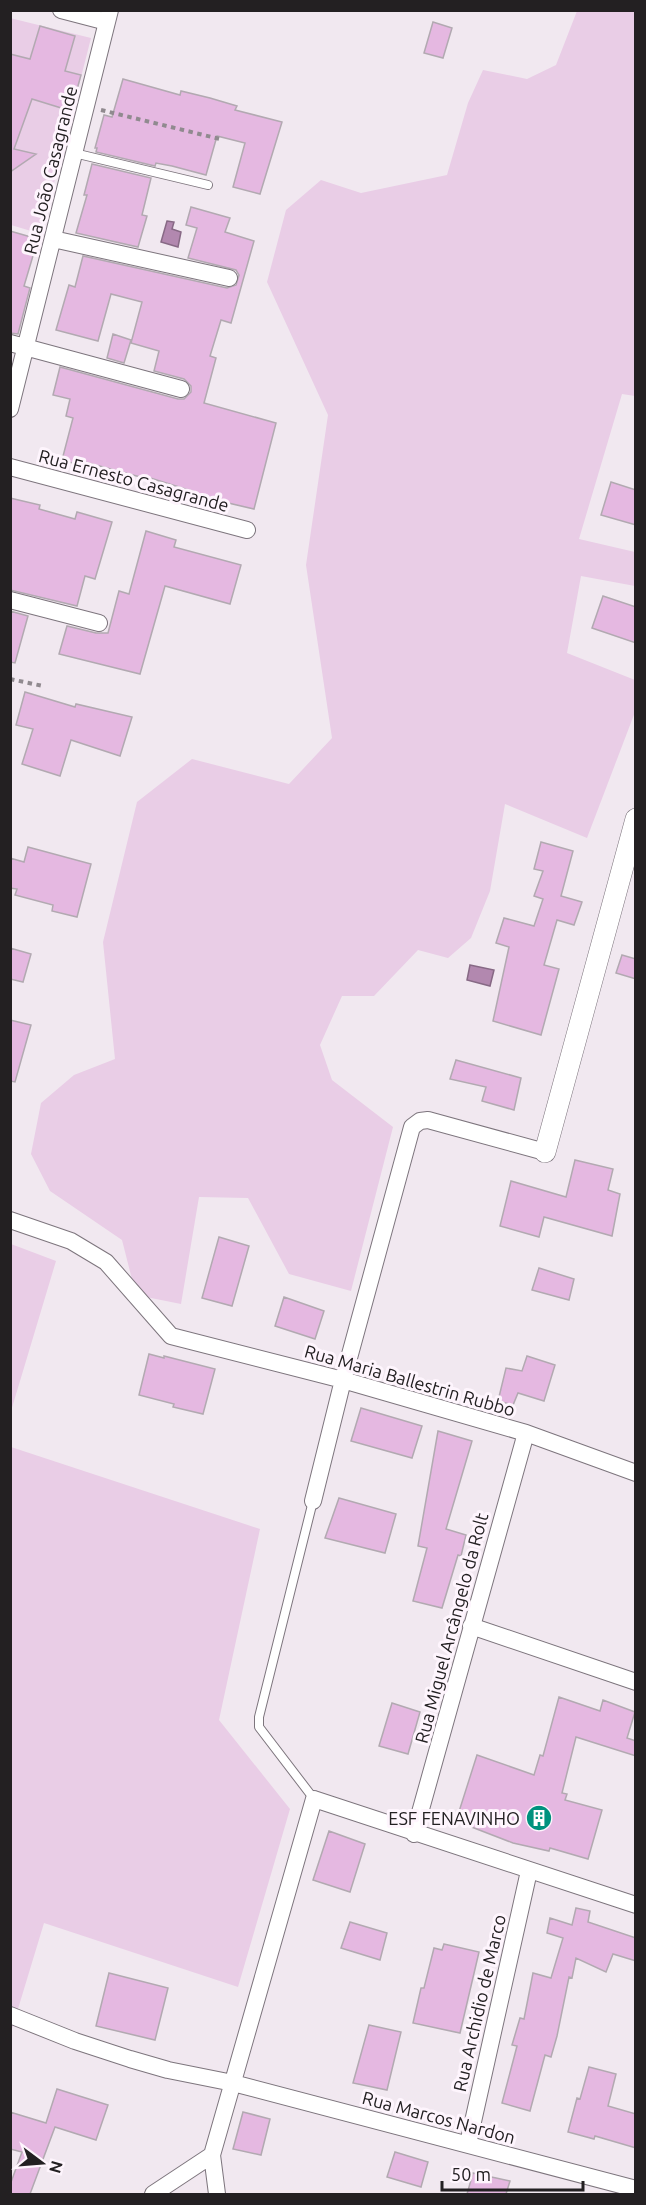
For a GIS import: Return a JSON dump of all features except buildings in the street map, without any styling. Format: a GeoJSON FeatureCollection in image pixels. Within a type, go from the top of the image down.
{"type":"FeatureCollection","features":[{"type":"Feature","properties":{"kind":"street"},"geometry":{"type":"LineString","coordinates":[[62,10],[108,16]]}},
{"type":"Feature","properties":{"kind":"street","name":"Rua João Casagrande"},"geometry":{"type":"LineString","coordinates":[[10,409],[108,16]]}},
{"type":"Feature","properties":{"kind":"street"},"geometry":{"type":"LineString","coordinates":[[53,239],[229,278]]}},
{"type":"Feature","properties":{"kind":"street"},"geometry":{"type":"LineString","coordinates":[[10,343],[181,389]]}},
{"type":"Feature","properties":{"kind":"street","name":"Rua Ernesto Casagrande"},"geometry":{"type":"LineString","coordinates":[[10,467],[247,530]]}},
{"type":"Feature","properties":{"kind":"street"},"geometry":{"type":"LineString","coordinates":[[10,600],[99,623]]}},
{"type":"Feature","properties":{"kind":"street"},"geometry":{"type":"LineString","coordinates":[[313,1501],[343,1380],[412,1127],[420,1121],[428,1120],[545,1152],[628,876],[636,819]]}},
{"type":"Feature","properties":{"kind":"street","name":"Rua Maria Ballestrin Rubbo"},"geometry":{"type":"LineString","coordinates":[[10,1220],[71,1241],[106,1262],[171,1336],[343,1380],[526,1433],[636,1473]]}},
{"type":"Feature","properties":{"kind":"street","name":"Rua Miguel Arcângelo da Rolt"},"geometry":{"type":"LineString","coordinates":[[414,1834],[526,1433]]}},
{"type":"Feature","properties":{"kind":"street"},"geometry":{"type":"LineString","coordinates":[[471,1626],[636,1682]]}},
{"type":"Feature","properties":{"kind":"street"},"geometry":{"type":"LineString","coordinates":[[217,2194],[212,2155],[314,1799],[414,1834],[636,1905]]}},
{"type":"Feature","properties":{"kind":"street","name":"Rua Archidio de Marco"},"geometry":{"type":"LineString","coordinates":[[468,2144],[529,1871]]}},
{"type":"Feature","properties":{"kind":"street","name":"Rua Marcos Nardon"},"geometry":{"type":"LineString","coordinates":[[10,2015],[75,2041],[168,2070],[233,2083],[636,2189]]}},
{"type":"Feature","properties":{"kind":"street"},"geometry":{"type":"LineString","coordinates":[[153,2194],[212,2155]]}},
{"type":"Feature","properties":{"kind":"lane"},"geometry":{"type":"LineString","coordinates":[[74,153],[208,184]]}},
{"type":"Feature","properties":{"kind":"lane"},"geometry":{"type":"LineString","coordinates":[[313,1501],[259,1717],[259,1728],[314,1799]]}},
{"type":"Feature","properties":{"kind":"path"},"geometry":{"type":"LineString","coordinates":[[85,106],[220,139]]}},
{"type":"Feature","properties":{"kind":"path"},"geometry":{"type":"LineString","coordinates":[[10,679],[43,687]]}},
{"type":"Feature","properties":{"kind":"shaded area"},"geometry":{"type":"Polygon","coordinates":[[[577,11],[635,11],[635,396],[622,394],[579,539],[635,552],[635,586],[581,576],[567,653],[635,680],[635,712],[587,838],[505,804],[490,891],[471,938],[448,958],[418,950],[374,996],[342,996],[320,1045],[332,1080],[393,1127],[351,1291],[289,1274],[248,1198],[199,1197],[181,1304],[136,1295],[122,1240],[50,1191],[31,1154],[41,1103],[74,1075],[115,1059],[103,942],[137,802],[192,759],[289,784],[332,738],[306,565],[328,415],[267,282],[286,210],[321,180],[361,193],[447,175],[468,103],[483,70],[527,79],[556,65],[577,11]]]}},
{"type":"Feature","properties":{"kind":"shaded area"},"geometry":{"type":"Polygon","coordinates":[[[10,18],[91,38],[41,234],[11,225],[10,18]]]}},
{"type":"Feature","properties":{"kind":"shaded area"},"geometry":{"type":"Polygon","coordinates":[[[167,221],[174,222],[172,229],[181,232],[178,247],[161,242],[167,221]]]}},
{"type":"Feature","properties":{"kind":"shaded area"},"geometry":{"type":"Polygon","coordinates":[[[470,965],[494,970],[490,986],[467,980],[470,965]]]}},
{"type":"Feature","properties":{"kind":"shaded area"},"geometry":{"type":"Polygon","coordinates":[[[10,1244],[56,1261],[11,1411],[10,1244]]]}},
{"type":"Feature","properties":{"kind":"shaded area"},"geometry":{"type":"Polygon","coordinates":[[[11,1447],[260,1529],[219,1720],[290,1809],[238,1987],[44,1923],[11,2032],[11,1447]]]}},
{"type":"Feature","properties":{"kind":"place","name":"ESF FENAVINHO"},"geometry":{"type":"Point","coordinates":[539,1818]}}]}
